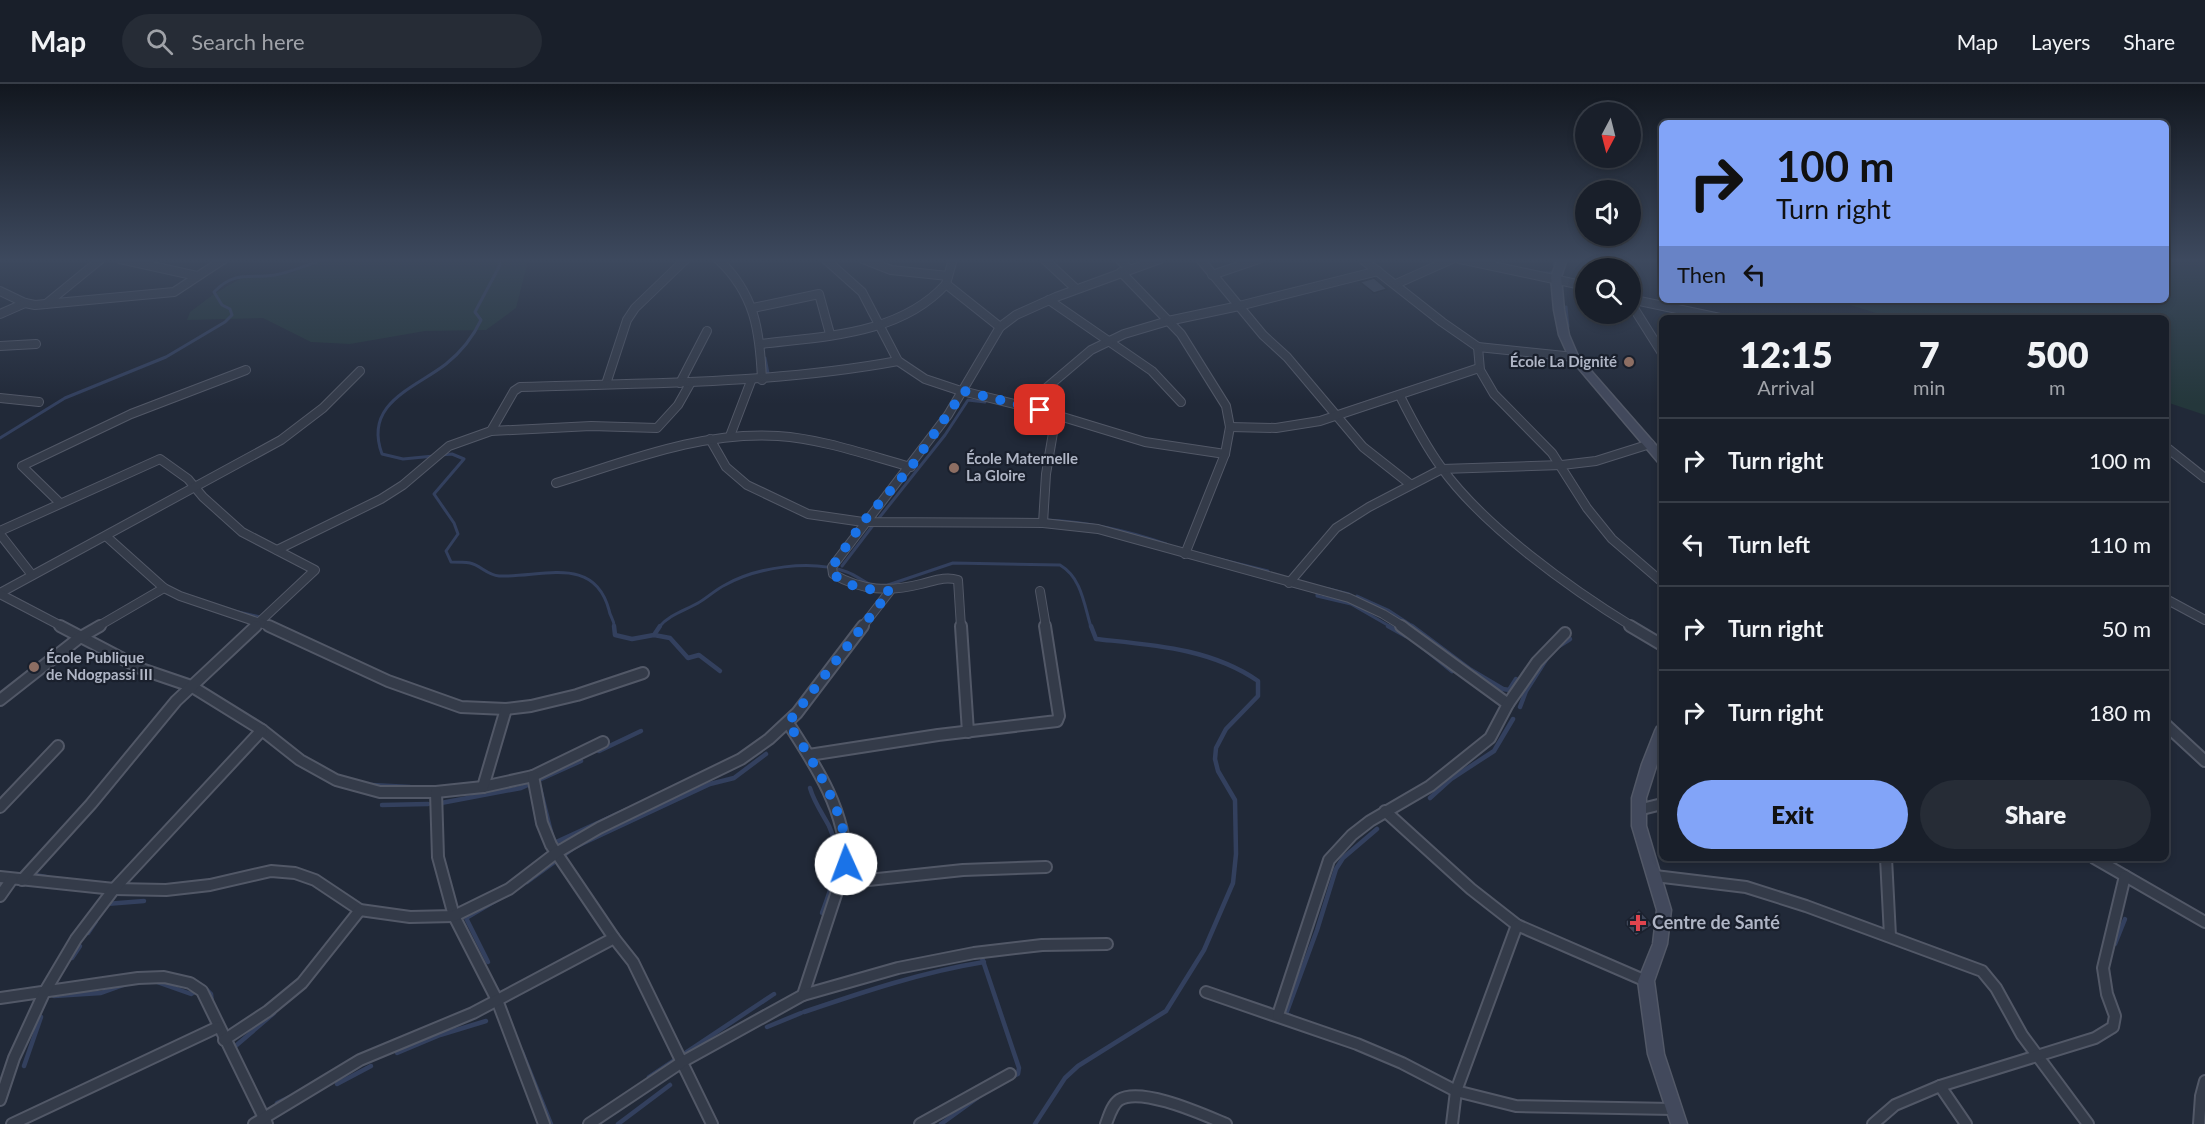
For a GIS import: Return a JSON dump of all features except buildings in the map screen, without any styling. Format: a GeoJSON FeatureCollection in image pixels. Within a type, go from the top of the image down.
{"type":"FeatureCollection","features":[{"type":"Feature","properties":{"kind":"main road"},"geometry":{"type":"LineString","coordinates":[[1560,308],[1564,335],[1574,357],[1659,455]]}},
{"type":"Feature","properties":{"kind":"main road"},"geometry":{"type":"LineString","coordinates":[[1659,738],[1648,764],[1638,810],[1639,826],[1664,910],[1660,944],[1646,981],[1656,1054],[1679,1124]]}},
{"type":"Feature","properties":{"kind":"street"},"geometry":{"type":"LineString","coordinates":[[0,314],[15,308]]}},
{"type":"Feature","properties":{"kind":"street"},"geometry":{"type":"LineString","coordinates":[[606,384],[627,320],[635,308]]}},
{"type":"Feature","properties":{"kind":"street"},"geometry":{"type":"LineString","coordinates":[[753,308],[761,344],[762,380]]}},
{"type":"Feature","properties":{"kind":"street"},"geometry":{"type":"LineString","coordinates":[[823,308],[830,334]]}},
{"type":"Feature","properties":{"kind":"street"},"geometry":{"type":"LineString","coordinates":[[869,308],[898,361],[927,380],[1161,446],[1225,454]]}},
{"type":"Feature","properties":{"kind":"street"},"geometry":{"type":"LineString","coordinates":[[761,344],[879,324],[921,308]]}},
{"type":"Feature","properties":{"kind":"street"},"geometry":{"type":"LineString","coordinates":[[978,308],[1000,327]]}},
{"type":"Feature","properties":{"kind":"street"},"geometry":{"type":"LineString","coordinates":[[968,732],[958,580],[948,577],[890,591],[861,588],[839,578],[831,571],[863,522],[911,467],[964,391],[991,338],[1011,318],[1033,308]]}},
{"type":"Feature","properties":{"kind":"street"},"geometry":{"type":"LineString","coordinates":[[1061,308],[1110,339],[1152,372],[1181,402]]}},
{"type":"Feature","properties":{"kind":"street"},"geometry":{"type":"LineString","coordinates":[[1157,308],[1181,334],[1226,406],[1230,427],[1225,454],[1185,554]]}},
{"type":"Feature","properties":{"kind":"street"},"geometry":{"type":"LineString","coordinates":[[1024,406],[1091,350],[1110,339],[1168,321],[1232,308]]}},
{"type":"Feature","properties":{"kind":"street"},"geometry":{"type":"LineString","coordinates":[[1240,308],[1263,335],[1287,357],[1363,447],[1410,484]]}},
{"type":"Feature","properties":{"kind":"street"},"geometry":{"type":"LineString","coordinates":[[1424,308],[1478,347],[1574,357]]}},
{"type":"Feature","properties":{"kind":"street"},"geometry":{"type":"LineString","coordinates":[[1665,308],[1704,315]]}},
{"type":"Feature","properties":{"kind":"street"},"geometry":{"type":"LineString","coordinates":[[1641,321],[1659,348]]}},
{"type":"Feature","properties":{"kind":"street"},"geometry":{"type":"LineString","coordinates":[[680,382],[707,331]]}},
{"type":"Feature","properties":{"kind":"street"},"geometry":{"type":"LineString","coordinates":[[0,346],[36,344]]}},
{"type":"Feature","properties":{"kind":"street"},"geometry":{"type":"LineString","coordinates":[[1478,347],[1479,368],[1491,390],[1543,442],[1562,465],[1586,507],[1610,538],[1659,579]]}},
{"type":"Feature","properties":{"kind":"street"},"geometry":{"type":"LineString","coordinates":[[491,431],[516,389],[606,384],[751,381],[846,372],[898,361]]}},
{"type":"Feature","properties":{"kind":"street"},"geometry":{"type":"LineString","coordinates":[[1230,427],[1276,428],[1335,416],[1479,368]]}},
{"type":"Feature","properties":{"kind":"street"},"geometry":{"type":"LineString","coordinates":[[60,503],[22,466],[131,414],[246,370]]}},
{"type":"Feature","properties":{"kind":"street"},"geometry":{"type":"LineString","coordinates":[[0,593],[196,488],[308,423],[360,371]]}},
{"type":"Feature","properties":{"kind":"street"},"geometry":{"type":"LineString","coordinates":[[730,436],[751,381]]}},
{"type":"Feature","properties":{"kind":"street"},"geometry":{"type":"LineString","coordinates":[[277,550],[381,499],[432,462],[447,448],[491,431],[591,426],[657,428],[678,405],[690,382]]}},
{"type":"Feature","properties":{"kind":"street"},"geometry":{"type":"LineString","coordinates":[[1400,396],[1413,424],[1442,469],[1476,507],[1544,566],[1582,595],[1659,643]]}},
{"type":"Feature","properties":{"kind":"street"},"geometry":{"type":"LineString","coordinates":[[0,398],[39,402]]}},
{"type":"Feature","properties":{"kind":"street"},"geometry":{"type":"LineString","coordinates":[[1043,523],[1046,474],[1056,415]]}},
{"type":"Feature","properties":{"kind":"street"},"geometry":{"type":"LineString","coordinates":[[556,483],[710,439],[730,436],[777,435],[801,439],[911,467]]}},
{"type":"Feature","properties":{"kind":"street"},"geometry":{"type":"LineString","coordinates":[[710,439],[726,467],[747,485],[808,514],[863,522],[1043,523],[1098,529],[1349,598],[1383,614],[1425,642],[1508,704]]}},
{"type":"Feature","properties":{"kind":"street"},"geometry":{"type":"LineString","coordinates":[[1289,583],[1336,528],[1354,515],[1442,469],[1562,465],[1596,461],[1650,444]]}},
{"type":"Feature","properties":{"kind":"street"},"geometry":{"type":"LineString","coordinates":[[2169,449],[2205,478]]}},
{"type":"Feature","properties":{"kind":"street"},"geometry":{"type":"LineString","coordinates":[[0,896],[17,880],[191,686],[315,570],[242,532],[196,488],[160,459],[60,503],[0,533],[32,575]]}},
{"type":"Feature","properties":{"kind":"street"},"geometry":{"type":"LineString","coordinates":[[107,537],[164,588],[180,596],[259,621],[388,681],[461,707],[506,709],[577,695],[643,673]]}},
{"type":"Feature","properties":{"kind":"street"},"geometry":{"type":"LineString","coordinates":[[0,700],[79,638],[164,588]]}},
{"type":"Feature","properties":{"kind":"street"},"geometry":{"type":"LineString","coordinates":[[0,877],[114,889],[166,890],[210,885],[271,871],[295,873],[315,880],[360,910],[410,917],[454,916],[509,889],[556,854],[599,828],[741,759],[788,723],[890,591]]}},
{"type":"Feature","properties":{"kind":"street"},"geometry":{"type":"LineString","coordinates":[[809,755],[1057,721],[1059,716],[1040,591]]}},
{"type":"Feature","properties":{"kind":"street"},"geometry":{"type":"LineString","coordinates":[[0,593],[79,638],[144,670],[191,686],[262,730],[300,760],[336,780],[380,792],[436,792],[483,787],[533,777],[603,742]]}},
{"type":"Feature","properties":{"kind":"street"},"geometry":{"type":"LineString","coordinates":[[2169,601],[2205,620]]}},
{"type":"Feature","properties":{"kind":"street"},"geometry":{"type":"LineString","coordinates":[[1278,1015],[1329,860],[1352,835],[1385,811],[1430,786],[1490,738],[1508,704],[1537,662],[1565,633]]}},
{"type":"Feature","properties":{"kind":"street"},"geometry":{"type":"LineString","coordinates":[[483,787],[506,709]]}},
{"type":"Feature","properties":{"kind":"street"},"geometry":{"type":"LineString","coordinates":[[788,723],[819,772],[845,834],[847,849],[846,864],[803,995]]}},
{"type":"Feature","properties":{"kind":"street"},"geometry":{"type":"LineString","coordinates":[[2169,728],[2205,761]]}},
{"type":"Feature","properties":{"kind":"street"},"geometry":{"type":"LineString","coordinates":[[0,1100],[14,1058],[44,993],[76,939],[114,889],[262,730]]}},
{"type":"Feature","properties":{"kind":"street"},"geometry":{"type":"LineString","coordinates":[[0,807],[58,746]]}},
{"type":"Feature","properties":{"kind":"street"},"geometry":{"type":"LineString","coordinates":[[533,777],[542,823],[556,854],[633,962],[712,1124]]}},
{"type":"Feature","properties":{"kind":"street"},"geometry":{"type":"LineString","coordinates":[[436,792],[438,857],[454,916],[497,1000],[544,1124]]}},
{"type":"Feature","properties":{"kind":"street"},"geometry":{"type":"LineString","coordinates":[[1638,810],[1659,805]]}},
{"type":"Feature","properties":{"kind":"street"},"geometry":{"type":"LineString","coordinates":[[1385,811],[1470,889],[1517,925],[1646,981]]}},
{"type":"Feature","properties":{"kind":"street"},"geometry":{"type":"LineString","coordinates":[[1886,861],[1890,936]]}},
{"type":"Feature","properties":{"kind":"street"},"geometry":{"type":"LineString","coordinates":[[2099,861],[2205,922]]}},
{"type":"Feature","properties":{"kind":"street"},"geometry":{"type":"LineString","coordinates":[[840,883],[963,870],[1046,867]]}},
{"type":"Feature","properties":{"kind":"street"},"geometry":{"type":"LineString","coordinates":[[1655,876],[1746,887],[1890,936],[1982,971],[1988,976],[2005,1009],[2036,1057],[2088,1124]]}},
{"type":"Feature","properties":{"kind":"street"},"geometry":{"type":"LineString","coordinates":[[1873,1124],[1895,1105],[1940,1086],[2095,1038],[2113,1027],[2115,1016],[2107,994],[2103,968],[2126,876]]}},
{"type":"Feature","properties":{"kind":"street"},"geometry":{"type":"LineString","coordinates":[[224,1040],[264,1015],[293,991],[321,961],[360,910]]}},
{"type":"Feature","properties":{"kind":"street"},"geometry":{"type":"LineString","coordinates":[[1452,1124],[1456,1090],[1517,925]]}},
{"type":"Feature","properties":{"kind":"street"},"geometry":{"type":"LineString","coordinates":[[0,998],[138,978],[164,977],[189,983],[202,991],[262,1122],[360,1060],[473,1013],[614,938]]}},
{"type":"Feature","properties":{"kind":"street"},"geometry":{"type":"LineString","coordinates":[[589,1124],[682,1062],[803,995],[898,968],[974,953],[1042,945],[1107,944]]}},
{"type":"Feature","properties":{"kind":"street"},"geometry":{"type":"LineString","coordinates":[[1206,992],[1357,1044],[1456,1090],[1516,1106],[1673,1109]]}},
{"type":"Feature","properties":{"kind":"street"},"geometry":{"type":"LineString","coordinates":[[12,1124],[218,1027]]}},
{"type":"Feature","properties":{"kind":"street"},"geometry":{"type":"LineString","coordinates":[[920,1124],[1011,1074]]}},
{"type":"Feature","properties":{"kind":"street"},"geometry":{"type":"LineString","coordinates":[[2199,1124],[2201,1096],[2205,1081]]}},
{"type":"Feature","properties":{"kind":"street"},"geometry":{"type":"LineString","coordinates":[[1940,1086],[1966,1124]]}},
{"type":"Feature","properties":{"kind":"street"},"geometry":{"type":"LineString","coordinates":[[1106,1124],[1113,1107],[1121,1098],[1135,1095],[1227,1124]]}},
{"type":"Feature","properties":{"kind":"green space"},"geometry":{"type":"Polygon","coordinates":[[[196,308],[516,308],[486,330],[425,331],[350,344],[311,342],[263,318],[187,320],[190,312],[196,308]]]}},
{"type":"Feature","properties":{"kind":"green space"},"geometry":{"type":"Polygon","coordinates":[[[1858,308],[2205,308],[2205,415],[2169,403],[2169,315],[1882,315],[1858,308]]]}},
{"type":"Feature","properties":{"kind":"waterway"},"geometry":{"type":"LineString","coordinates":[[0,438],[65,398],[166,357],[225,322],[232,315],[227,308]]}},
{"type":"Feature","properties":{"kind":"waterway"},"geometry":{"type":"LineString","coordinates":[[434,456],[403,459],[382,454],[378,436],[380,422],[386,409],[395,399],[446,364],[462,349],[481,320],[475,312],[477,308]]}},
{"type":"Feature","properties":{"kind":"waterway"},"geometry":{"type":"LineString","coordinates":[[1566,308],[1568,327]]}},
{"type":"Feature","properties":{"kind":"waterway"},"geometry":{"type":"LineString","coordinates":[[765,358],[768,373]]}},
{"type":"Feature","properties":{"kind":"waterway"},"geometry":{"type":"LineString","coordinates":[[879,518],[945,435],[968,400],[985,402]]}},
{"type":"Feature","properties":{"kind":"waterway"},"geometry":{"type":"LineString","coordinates":[[441,455],[452,454],[464,459],[434,494],[454,523],[458,534],[446,551],[451,562],[470,563],[499,576],[548,573],[579,575],[591,581],[602,593],[614,627]]}},
{"type":"Feature","properties":{"kind":"waterway"},"geometry":{"type":"LineString","coordinates":[[1047,520],[1107,528],[1166,544]]}},
{"type":"Feature","properties":{"kind":"waterway"},"geometry":{"type":"LineString","coordinates":[[842,566],[874,524]]}},
{"type":"Feature","properties":{"kind":"waterway"},"geometry":{"type":"LineString","coordinates":[[1219,559],[1268,571]]}},
{"type":"Feature","properties":{"kind":"waterway"},"geometry":{"type":"LineString","coordinates":[[888,585],[953,563],[1060,565],[1067,570],[1078,585],[1091,627]]}},
{"type":"Feature","properties":{"kind":"waterway"},"geometry":{"type":"LineString","coordinates":[[660,626],[672,616],[698,603],[725,585],[768,570],[801,566],[833,568],[850,573],[871,585]]}},
{"type":"Feature","properties":{"kind":"waterway"},"geometry":{"type":"LineString","coordinates":[[1329,589],[1349,594]]}},
{"type":"Feature","properties":{"kind":"waterway"},"geometry":{"type":"LineString","coordinates":[[1317,593],[1317,596],[1351,604],[1391,627]]}},
{"type":"Feature","properties":{"kind":"waterway"},"geometry":{"type":"LineString","coordinates":[[1357,596],[1388,610],[1414,627]]}},
{"type":"Feature","properties":{"kind":"waterway"},"geometry":{"type":"LineString","coordinates":[[234,611],[260,617]]}},
{"type":"Feature","properties":{"kind":"waterway"},"geometry":{"type":"LineString","coordinates":[[614,626],[615,635],[632,639],[654,635]]}},
{"type":"Feature","properties":{"kind":"waterway"},"geometry":{"type":"LineString","coordinates":[[654,635],[660,626]]}},
{"type":"Feature","properties":{"kind":"waterway"},"geometry":{"type":"LineString","coordinates":[[1035,1124],[1065,1078],[1078,1066],[1166,1011],[1204,950],[1233,883],[1236,854],[1235,800],[1218,771],[1215,759],[1216,748],[1226,729],[1258,696],[1258,681],[1220,661],[1159,646],[1096,639],[1091,626]]}},
{"type":"Feature","properties":{"kind":"waterway"},"geometry":{"type":"LineString","coordinates":[[1388,626],[1406,636]]}},
{"type":"Feature","properties":{"kind":"waterway"},"geometry":{"type":"LineString","coordinates":[[1412,626],[1471,670],[1503,689],[1509,690],[1516,679]]}},
{"type":"Feature","properties":{"kind":"waterway"},"geometry":{"type":"LineString","coordinates":[[654,635],[670,638],[688,658],[699,655],[720,671]]}},
{"type":"Feature","properties":{"kind":"waterway"},"geometry":{"type":"LineString","coordinates":[[1559,646],[1570,639]]}},
{"type":"Feature","properties":{"kind":"waterway"},"geometry":{"type":"LineString","coordinates":[[1420,645],[1452,671]]}},
{"type":"Feature","properties":{"kind":"waterway"},"geometry":{"type":"LineString","coordinates":[[1520,707],[1526,691],[1547,658]]}},
{"type":"Feature","properties":{"kind":"waterway"},"geometry":{"type":"LineString","coordinates":[[1430,798],[1451,779],[1494,751],[1513,719]]}},
{"type":"Feature","properties":{"kind":"waterway"},"geometry":{"type":"LineString","coordinates":[[599,751],[641,731]]}},
{"type":"Feature","properties":{"kind":"waterway"},"geometry":{"type":"LineString","coordinates":[[527,882],[575,847],[710,784],[734,778],[766,754]]}},
{"type":"Feature","properties":{"kind":"waterway"},"geometry":{"type":"LineString","coordinates":[[441,806],[441,803],[521,788],[581,761]]}},
{"type":"Feature","properties":{"kind":"waterway"},"geometry":{"type":"LineString","coordinates":[[372,785],[410,787]]}},
{"type":"Feature","properties":{"kind":"waterway"},"geometry":{"type":"LineString","coordinates":[[540,788],[552,836]]}},
{"type":"Feature","properties":{"kind":"waterway"},"geometry":{"type":"LineString","coordinates":[[810,788],[829,826],[836,848],[833,880],[822,913]]}},
{"type":"Feature","properties":{"kind":"waterway"},"geometry":{"type":"LineString","coordinates":[[382,805],[428,804]]}},
{"type":"Feature","properties":{"kind":"waterway"},"geometry":{"type":"LineString","coordinates":[[554,843],[628,809]]}},
{"type":"Feature","properties":{"kind":"waterway"},"geometry":{"type":"LineString","coordinates":[[1291,1016],[1286,1014],[1317,930],[1336,869],[1343,858],[1377,829]]}},
{"type":"Feature","properties":{"kind":"waterway"},"geometry":{"type":"LineString","coordinates":[[35,875],[46,877]]}},
{"type":"Feature","properties":{"kind":"waterway"},"geometry":{"type":"LineString","coordinates":[[488,962],[466,918],[500,898]]}},
{"type":"Feature","properties":{"kind":"waterway"},"geometry":{"type":"LineString","coordinates":[[106,904],[144,901]]}},
{"type":"Feature","properties":{"kind":"waterway"},"geometry":{"type":"LineString","coordinates":[[2115,944],[2125,919]]}},
{"type":"Feature","properties":{"kind":"waterway"},"geometry":{"type":"LineString","coordinates":[[88,933],[96,921]]}},
{"type":"Feature","properties":{"kind":"waterway"},"geometry":{"type":"LineString","coordinates":[[72,958],[80,946]]}},
{"type":"Feature","properties":{"kind":"waterway"},"geometry":{"type":"LineString","coordinates":[[981,955],[983,962]]}},
{"type":"Feature","properties":{"kind":"waterway"},"geometry":{"type":"LineString","coordinates":[[804,1012],[915,977],[983,962]]}},
{"type":"Feature","properties":{"kind":"waterway"},"geometry":{"type":"LineString","coordinates":[[983,962],[1019,1068],[1018,1074],[1011,1077]]}},
{"type":"Feature","properties":{"kind":"waterway"},"geometry":{"type":"LineString","coordinates":[[157,982],[191,994],[198,990]]}},
{"type":"Feature","properties":{"kind":"waterway"},"geometry":{"type":"LineString","coordinates":[[54,996],[101,993],[129,983]]}},
{"type":"Feature","properties":{"kind":"waterway"},"geometry":{"type":"LineString","coordinates":[[204,987],[211,994],[212,1003]]}},
{"type":"Feature","properties":{"kind":"waterway"},"geometry":{"type":"LineString","coordinates":[[649,1077],[774,994]]}},
{"type":"Feature","properties":{"kind":"waterway"},"geometry":{"type":"LineString","coordinates":[[232,1049],[274,1013]]}},
{"type":"Feature","properties":{"kind":"waterway"},"geometry":{"type":"LineString","coordinates":[[767,1027],[801,1013]]}},
{"type":"Feature","properties":{"kind":"waterway"},"geometry":{"type":"LineString","coordinates":[[24,1066],[41,1017]]}},
{"type":"Feature","properties":{"kind":"waterway"},"geometry":{"type":"LineString","coordinates":[[397,1053],[440,1035],[486,1021]]}},
{"type":"Feature","properties":{"kind":"waterway"},"geometry":{"type":"LineString","coordinates":[[522,1052],[551,1124]]}},
{"type":"Feature","properties":{"kind":"waterway"},"geometry":{"type":"LineString","coordinates":[[337,1084],[371,1066]]}},
{"type":"Feature","properties":{"kind":"waterway"},"geometry":{"type":"LineString","coordinates":[[618,1124],[670,1085]]}},
{"type":"Feature","properties":{"kind":"waterway"},"geometry":{"type":"LineString","coordinates":[[277,1103],[290,1097]]}},
{"type":"Feature","properties":{"kind":"waterway"},"geometry":{"type":"LineString","coordinates":[[941,1124],[977,1098]]}},
{"type":"Feature","properties":{"kind":"place","name":"École La Dignité"},"geometry":{"type":"Point","coordinates":[1629,362]}},
{"type":"Feature","properties":{"kind":"place","name":"École Maternelle La Gloire"},"geometry":{"type":"Point","coordinates":[954,468]}},
{"type":"Feature","properties":{"kind":"place","name":"École Publique de Ndogpassi III"},"geometry":{"type":"Point","coordinates":[34,667]}},
{"type":"Feature","properties":{"kind":"place","name":"Centre de Santé"},"geometry":{"type":"Point","coordinates":[1638,923]}},
{"type":"Feature","properties":{"kind":"route"},"geometry":{"type":"LineString","coordinates":[[846,864],[845,834],[819,772],[788,723],[890,591],[861,588],[833,574],[832,567],[863,522],[911,467],[964,391],[1040,410]]}}]}
